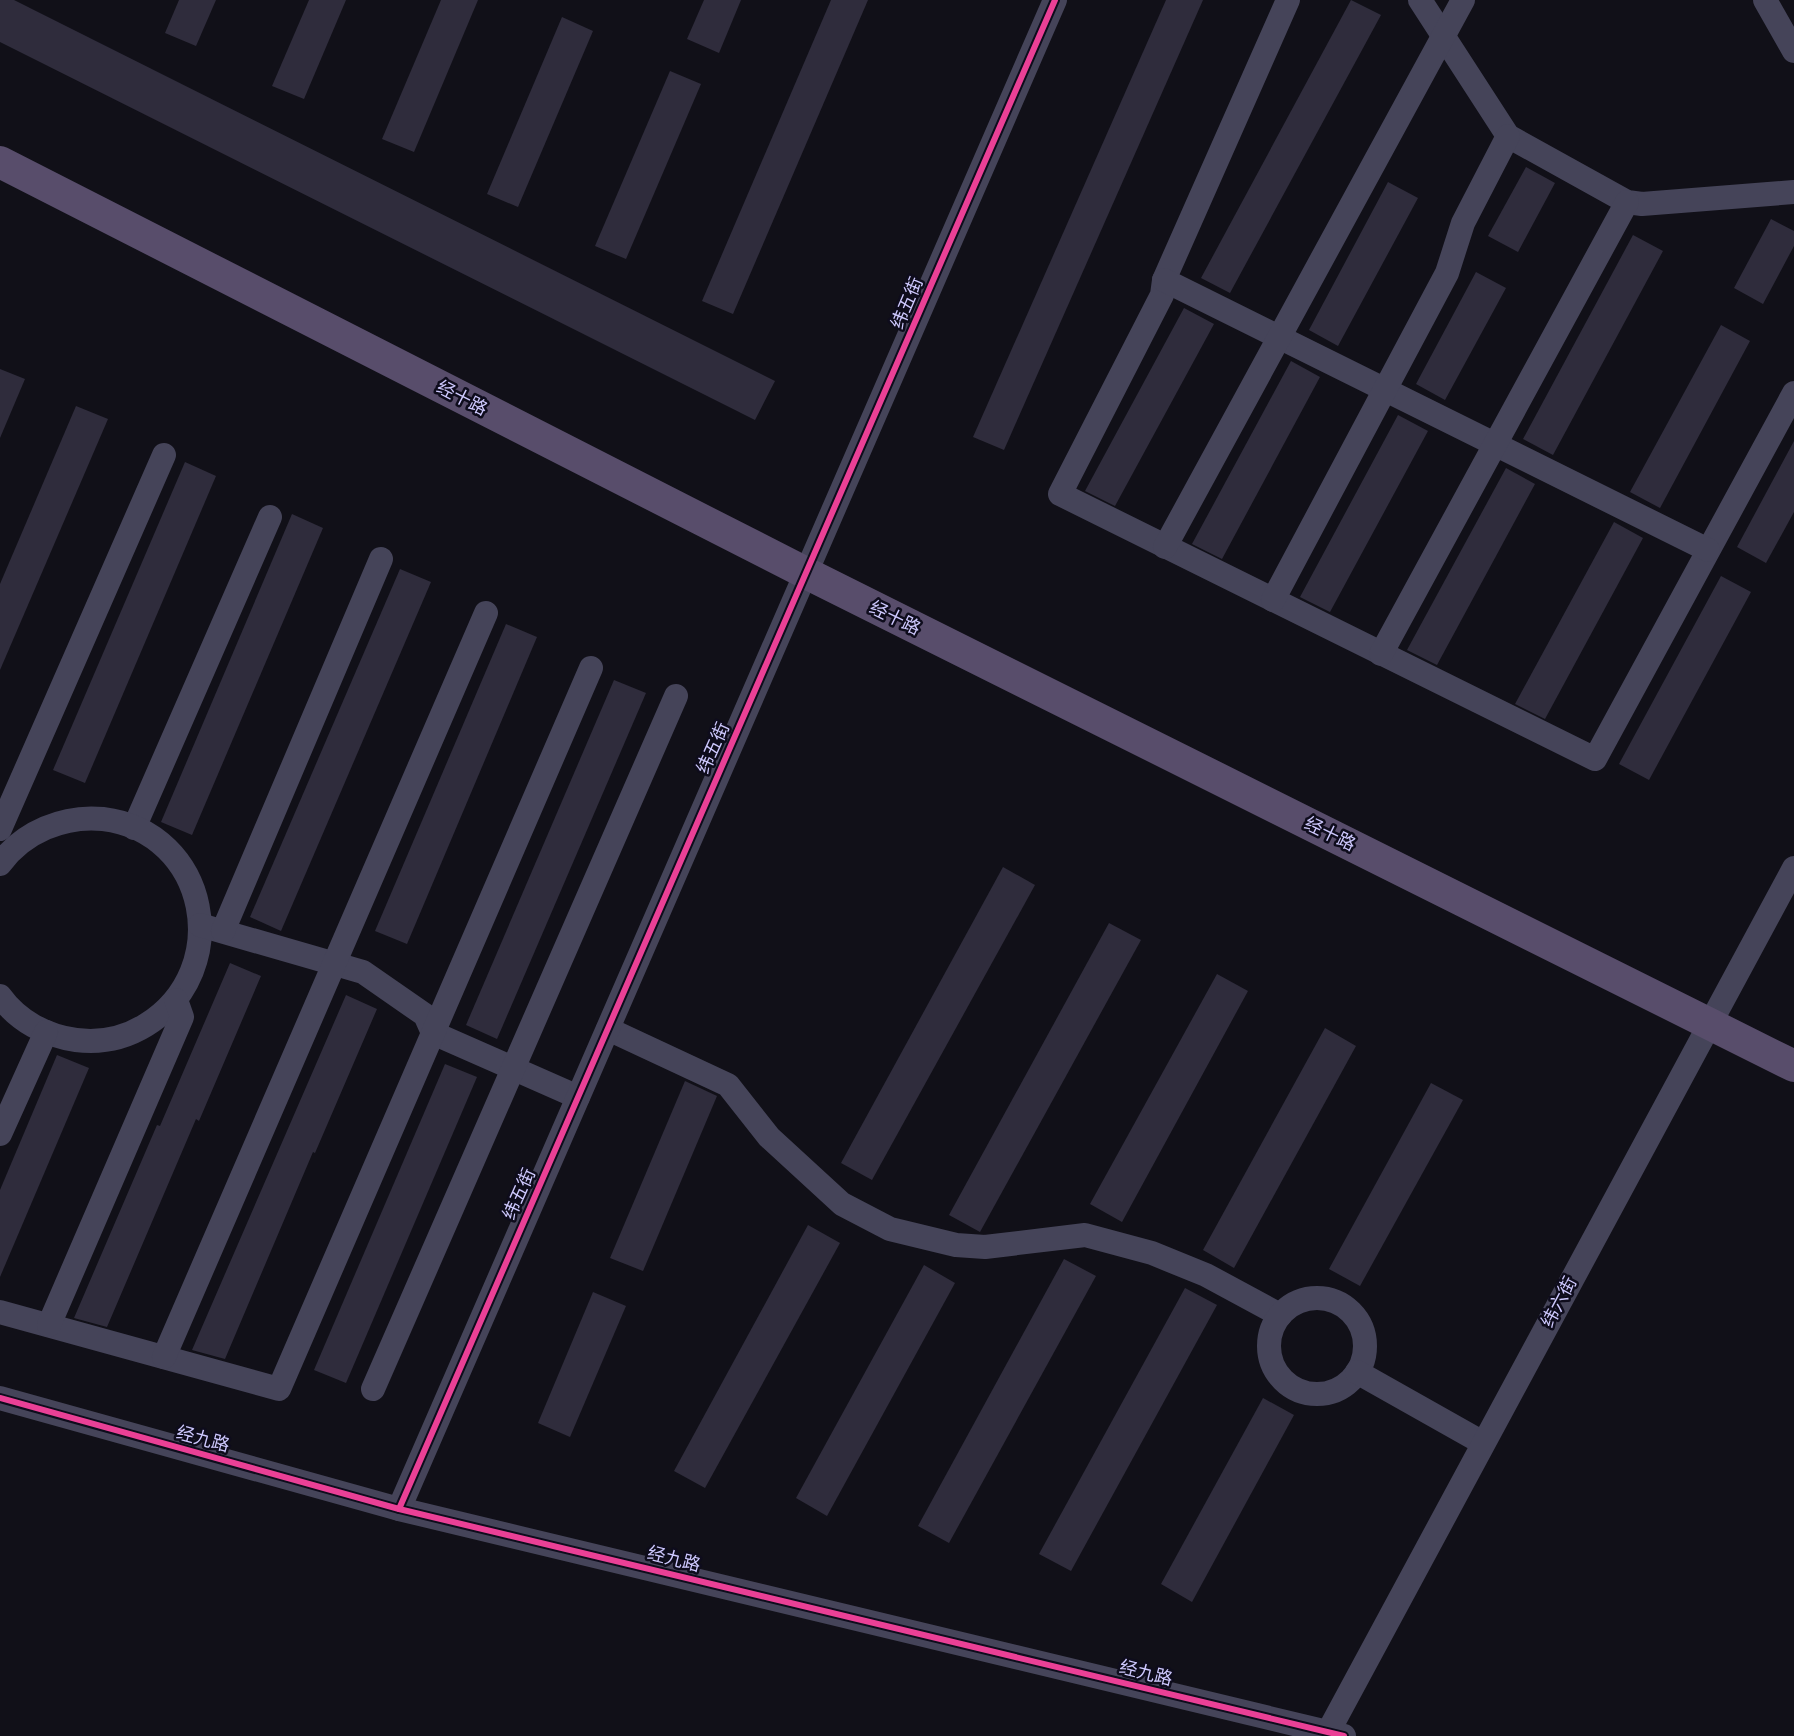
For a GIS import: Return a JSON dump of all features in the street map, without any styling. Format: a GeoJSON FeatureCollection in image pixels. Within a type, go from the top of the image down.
{"type":"FeatureCollection","features":[{"type":"Feature","properties":{"kind":"main road","name":"经十路"},"geometry":{"type":"LineString","coordinates":[[0,162],[806,573],[1794,1066]]}},
{"type":"Feature","properties":{"kind":"street","name":"纬五街"},"geometry":{"type":"LineString","coordinates":[[399,1509],[1055,0]]}},
{"type":"Feature","properties":{"kind":"street"},"geometry":{"type":"LineString","coordinates":[[1288,0],[1164,280],[1162,295],[1059,494],[1595,759],[1794,393]]}},
{"type":"Feature","properties":{"kind":"street"},"geometry":{"type":"LineString","coordinates":[[1420,0],[1508,135],[1627,202],[1642,204],[1794,192]]}},
{"type":"Feature","properties":{"kind":"street"},"geometry":{"type":"LineString","coordinates":[[1165,547],[1463,0]]}},
{"type":"Feature","properties":{"kind":"street"},"geometry":{"type":"LineString","coordinates":[[1765,0],[1794,51]]}},
{"type":"Feature","properties":{"kind":"street"},"geometry":{"type":"LineString","coordinates":[[1273,600],[1447,273],[1462,223],[1508,135]]}},
{"type":"Feature","properties":{"kind":"street"},"geometry":{"type":"LineString","coordinates":[[1381,654],[1627,202]]}},
{"type":"Feature","properties":{"kind":"street"},"geometry":{"type":"LineString","coordinates":[[1164,280],[1708,550]]}},
{"type":"Feature","properties":{"kind":"street"},"geometry":{"type":"LineString","coordinates":[[0,829],[164,454]]}},
{"type":"Feature","properties":{"kind":"street"},"geometry":{"type":"LineString","coordinates":[[134,828],[270,517]]}},
{"type":"Feature","properties":{"kind":"street"},"geometry":{"type":"LineString","coordinates":[[0,996],[25,1021],[46,1032],[66,1039],[82,1041],[112,1039],[140,1029],[176,1000],[192,974],[196,960],[381,559]]}},
{"type":"Feature","properties":{"kind":"street"},"geometry":{"type":"LineString","coordinates":[[164,1357],[486,613]]}},
{"type":"Feature","properties":{"kind":"street"},"geometry":{"type":"LineString","coordinates":[[0,1312],[279,1389],[591,668]]}},
{"type":"Feature","properties":{"kind":"street"},"geometry":{"type":"LineString","coordinates":[[374,1389],[676,696]]}},
{"type":"Feature","properties":{"kind":"street"},"geometry":{"type":"LineString","coordinates":[[0,864],[25,839],[38,831],[67,821],[112,820],[134,828],[165,848],[184,872],[212,928],[363,972],[425,1015],[433,1033],[578,1096]]}},
{"type":"Feature","properties":{"kind":"street","name":"纬六街"},"geometry":{"type":"LineString","coordinates":[[1332,1735],[1483,1443],[1794,868]]}},
{"type":"Feature","properties":{"kind":"street"},"geometry":{"type":"LineString","coordinates":[[49,1325],[182,1017],[176,1000]]}},
{"type":"Feature","properties":{"kind":"street"},"geometry":{"type":"LineString","coordinates":[[608,1029],[728,1085],[769,1137],[842,1204],[890,1229],[956,1245],[985,1247],[1085,1235],[1163,1257],[1206,1275],[1280,1315]]}},
{"type":"Feature","properties":{"kind":"street"},"geometry":{"type":"LineString","coordinates":[[0,1134],[46,1032]]}},
{"type":"Feature","properties":{"kind":"street"},"geometry":{"type":"LineString","coordinates":[[1306,1299],[1326,1299],[1345,1307],[1353,1314],[1363,1332],[1364,1353],[1357,1372],[1342,1387],[1333,1392],[1312,1394],[1292,1388],[1277,1374],[1269,1355],[1270,1334],[1280,1315],[1296,1302],[1306,1299]]}},
{"type":"Feature","properties":{"kind":"street"},"geometry":{"type":"LineString","coordinates":[[1357,1372],[1483,1443]]}},
{"type":"Feature","properties":{"kind":"street","name":"经九路"},"geometry":{"type":"LineString","coordinates":[[0,1398],[399,1509],[1332,1735]]}},
{"type":"Feature","properties":{"kind":"building"},"geometry":{"type":"Polygon","coordinates":[[[0,0],[14,0],[775,381],[755,420],[0,42],[0,0]]]}},
{"type":"Feature","properties":{"kind":"building"},"geometry":{"type":"Polygon","coordinates":[[[179,0],[216,0],[196,46],[165,33],[179,0]]]}},
{"type":"Feature","properties":{"kind":"building"},"geometry":{"type":"Polygon","coordinates":[[[309,0],[346,0],[304,99],[272,86],[309,0]]]}},
{"type":"Feature","properties":{"kind":"building"},"geometry":{"type":"Polygon","coordinates":[[[441,0],[478,0],[414,152],[382,139],[441,0]]]}},
{"type":"Feature","properties":{"kind":"building"},"geometry":{"type":"Polygon","coordinates":[[[704,0],[741,0],[719,53],[687,39],[704,0]]]}},
{"type":"Feature","properties":{"kind":"building"},"geometry":{"type":"Polygon","coordinates":[[[831,0],[868,0],[733,314],[702,301],[831,0]]]}},
{"type":"Feature","properties":{"kind":"building"},"geometry":{"type":"Polygon","coordinates":[[[1166,0],[1203,0],[1004,450],[973,437],[1166,0]]]}},
{"type":"Feature","properties":{"kind":"building"},"geometry":{"type":"Polygon","coordinates":[[[1351,0],[1381,15],[1230,293],[1201,278],[1351,0]]]}},
{"type":"Feature","properties":{"kind":"building"},"geometry":{"type":"Polygon","coordinates":[[[562,17],[593,31],[518,207],[487,194],[562,17]]]}},
{"type":"Feature","properties":{"kind":"building"},"geometry":{"type":"Polygon","coordinates":[[[670,71],[701,84],[626,259],[595,246],[670,71]]]}},
{"type":"Feature","properties":{"kind":"building"},"geometry":{"type":"Polygon","coordinates":[[[1526,167],[1555,183],[1518,252],[1488,236],[1526,167]]]}},
{"type":"Feature","properties":{"kind":"building"},"geometry":{"type":"Polygon","coordinates":[[[1388,182],[1418,198],[1338,346],[1309,330],[1388,182]]]}},
{"type":"Feature","properties":{"kind":"building"},"geometry":{"type":"Polygon","coordinates":[[[1771,219],[1794,231],[1794,246],[1763,304],[1734,288],[1771,219]]]}},
{"type":"Feature","properties":{"kind":"building"},"geometry":{"type":"Polygon","coordinates":[[[1633,235],[1663,251],[1553,455],[1523,439],[1633,235]]]}},
{"type":"Feature","properties":{"kind":"building"},"geometry":{"type":"Polygon","coordinates":[[[1476,272],[1506,288],[1445,400],[1416,384],[1476,272]]]}},
{"type":"Feature","properties":{"kind":"building"},"geometry":{"type":"Polygon","coordinates":[[[1184,308],[1214,324],[1115,506],[1085,491],[1184,308]]]}},
{"type":"Feature","properties":{"kind":"building"},"geometry":{"type":"Polygon","coordinates":[[[1721,325],[1750,341],[1660,508],[1630,492],[1721,325]]]}},
{"type":"Feature","properties":{"kind":"building"},"geometry":{"type":"Polygon","coordinates":[[[1291,361],[1320,377],[1222,559],[1192,544],[1291,361]]]}},
{"type":"Feature","properties":{"kind":"building"},"geometry":{"type":"Polygon","coordinates":[[[0,369],[25,379],[0,438],[0,369]]]}},
{"type":"Feature","properties":{"kind":"building"},"geometry":{"type":"Polygon","coordinates":[[[76,406],[108,419],[0,670],[0,584],[76,406]]]}},
{"type":"Feature","properties":{"kind":"building"},"geometry":{"type":"Polygon","coordinates":[[[1398,415],[1428,431],[1330,612],[1300,597],[1398,415]]]}},
{"type":"Feature","properties":{"kind":"building"},"geometry":{"type":"Polygon","coordinates":[[[1794,441],[1794,512],[1766,563],[1737,547],[1794,441]]]}},
{"type":"Feature","properties":{"kind":"building"},"geometry":{"type":"Polygon","coordinates":[[[185,462],[216,476],[85,783],[53,770],[185,462]]]}},
{"type":"Feature","properties":{"kind":"building"},"geometry":{"type":"Polygon","coordinates":[[[1506,468],[1535,484],[1437,665],[1407,650],[1506,468]]]}},
{"type":"Feature","properties":{"kind":"building"},"geometry":{"type":"Polygon","coordinates":[[[292,514],[323,528],[192,835],[161,822],[292,514]]]}},
{"type":"Feature","properties":{"kind":"building"},"geometry":{"type":"Polygon","coordinates":[[[1614,522],[1643,538],[1545,719],[1515,704],[1614,522]]]}},
{"type":"Feature","properties":{"kind":"building"},"geometry":{"type":"Polygon","coordinates":[[[400,569],[431,582],[281,931],[250,917],[400,569]]]}},
{"type":"Feature","properties":{"kind":"building"},"geometry":{"type":"Polygon","coordinates":[[[1721,576],[1751,592],[1649,780],[1619,764],[1721,576]]]}},
{"type":"Feature","properties":{"kind":"building"},"geometry":{"type":"Polygon","coordinates":[[[506,624],[537,637],[407,944],[375,931],[506,624]]]}},
{"type":"Feature","properties":{"kind":"building"},"geometry":{"type":"Polygon","coordinates":[[[614,680],[646,693],[497,1039],[466,1025],[614,680]]]}},
{"type":"Feature","properties":{"kind":"building"},"geometry":{"type":"Polygon","coordinates":[[[1003,867],[1035,885],[872,1180],[841,1163],[1003,867]]]}},
{"type":"Feature","properties":{"kind":"building"},"geometry":{"type":"Polygon","coordinates":[[[1109,923],[1141,940],[980,1232],[949,1215],[1109,923]]]}},
{"type":"Feature","properties":{"kind":"building"},"geometry":{"type":"Polygon","coordinates":[[[230,963],[261,976],[199,1121],[196,1119],[107,1327],[74,1318],[157,1125],[160,1126],[230,963]]]}},
{"type":"Feature","properties":{"kind":"building"},"geometry":{"type":"Polygon","coordinates":[[[1217,974],[1248,991],[1122,1222],[1090,1204],[1217,974]]]}},
{"type":"Feature","properties":{"kind":"building"},"geometry":{"type":"Polygon","coordinates":[[[346,995],[377,1009],[315,1153],[313,1152],[225,1359],[192,1350],[346,995]]]}},
{"type":"Feature","properties":{"kind":"building"},"geometry":{"type":"Polygon","coordinates":[[[1325,1028],[1356,1046],[1234,1268],[1203,1250],[1325,1028]]]}},
{"type":"Feature","properties":{"kind":"building"},"geometry":{"type":"Polygon","coordinates":[[[57,1055],[89,1068],[0,1277],[0,1190],[57,1055]]]}},
{"type":"Feature","properties":{"kind":"building"},"geometry":{"type":"Polygon","coordinates":[[[445,1064],[477,1077],[346,1383],[314,1370],[445,1064]]]}},
{"type":"Feature","properties":{"kind":"building"},"geometry":{"type":"Polygon","coordinates":[[[685,1081],[717,1096],[643,1271],[610,1258],[685,1081]]]}},
{"type":"Feature","properties":{"kind":"building"},"geometry":{"type":"Polygon","coordinates":[[[1431,1083],[1463,1100],[1360,1286],[1329,1269],[1431,1083]]]}},
{"type":"Feature","properties":{"kind":"building"},"geometry":{"type":"Polygon","coordinates":[[[808,1225],[840,1243],[705,1488],[674,1471],[808,1225]]]}},
{"type":"Feature","properties":{"kind":"building"},"geometry":{"type":"Polygon","coordinates":[[[1064,1259],[1096,1276],[949,1543],[918,1526],[1064,1259]]]}},
{"type":"Feature","properties":{"kind":"building"},"geometry":{"type":"Polygon","coordinates":[[[924,1265],[955,1283],[827,1516],[796,1498],[924,1265]]]}},
{"type":"Feature","properties":{"kind":"building"},"geometry":{"type":"Polygon","coordinates":[[[1185,1288],[1217,1305],[1071,1571],[1039,1554],[1185,1288]]]}},
{"type":"Feature","properties":{"kind":"building"},"geometry":{"type":"Polygon","coordinates":[[[593,1292],[626,1306],[570,1437],[538,1423],[593,1292]]]}},
{"type":"Feature","properties":{"kind":"building"},"geometry":{"type":"Polygon","coordinates":[[[1263,1398],[1294,1415],[1192,1602],[1161,1584],[1263,1398]]]}},
{"type":"Feature","properties":{"kind":"cycle path"},"geometry":{"type":"LineString","coordinates":[[399,1509],[1055,0]]}},
{"type":"Feature","properties":{"kind":"cycle path"},"geometry":{"type":"LineString","coordinates":[[0,1398],[399,1509],[1344,1736]]}}]}
